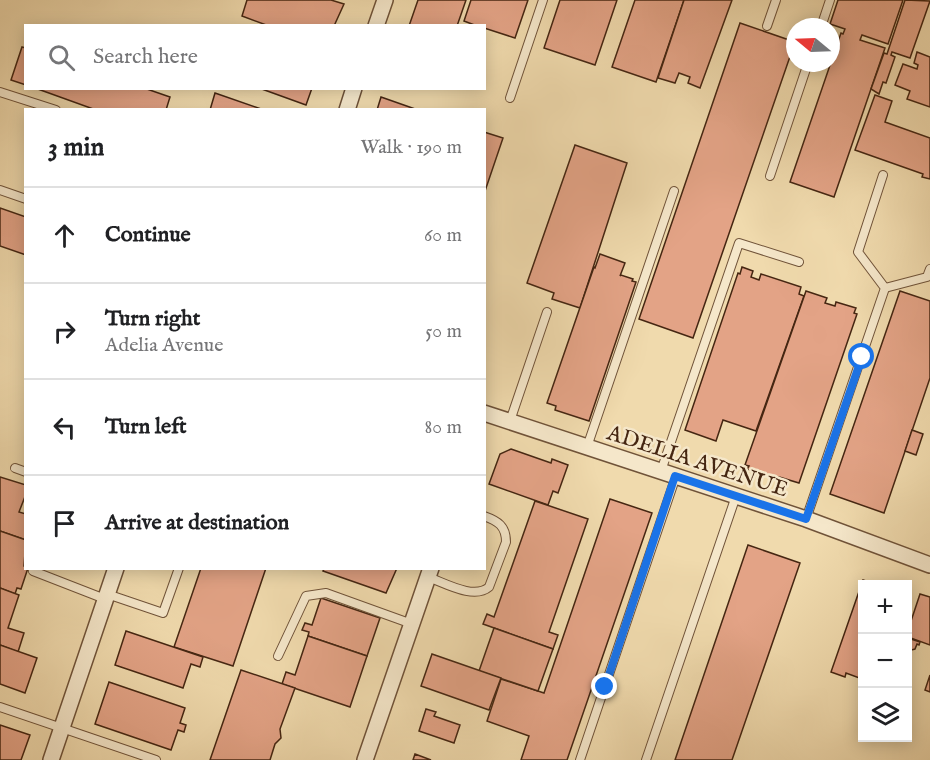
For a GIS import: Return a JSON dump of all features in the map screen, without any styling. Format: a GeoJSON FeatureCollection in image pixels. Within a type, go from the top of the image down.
{"type":"FeatureCollection","features":[{"type":"Feature","properties":{"kind":"street"},"geometry":{"type":"LineString","coordinates":[[377,24],[385,0]]}},
{"type":"Feature","properties":{"kind":"street"},"geometry":{"type":"LineString","coordinates":[[348,108],[353,90]]}},
{"type":"Feature","properties":{"kind":"street","name":"ADELIA AVENUE"},"geometry":{"type":"LineString","coordinates":[[486,413],[806,519],[930,564]]}},
{"type":"Feature","properties":{"kind":"street"},"geometry":{"type":"LineString","coordinates":[[51,760],[115,570]]}},
{"type":"Feature","properties":{"kind":"street"},"geometry":{"type":"LineString","coordinates":[[365,760],[429,573]]}},
{"type":"Feature","properties":{"kind":"lane"},"geometry":{"type":"LineString","coordinates":[[510,98],[543,0]]}},
{"type":"Feature","properties":{"kind":"lane"},"geometry":{"type":"LineString","coordinates":[[766,26],[776,0]]}},
{"type":"Feature","properties":{"kind":"lane"},"geometry":{"type":"LineString","coordinates":[[824,18],[830,0]]}},
{"type":"Feature","properties":{"kind":"lane"},"geometry":{"type":"LineString","coordinates":[[770,176],[805,72]]}},
{"type":"Feature","properties":{"kind":"lane"},"geometry":{"type":"LineString","coordinates":[[0,92],[50,108]]}},
{"type":"Feature","properties":{"kind":"lane"},"geometry":{"type":"LineString","coordinates":[[883,175],[858,252],[885,288]]}},
{"type":"Feature","properties":{"kind":"lane"},"geometry":{"type":"LineString","coordinates":[[0,190],[24,198]]}},
{"type":"Feature","properties":{"kind":"lane"},"geometry":{"type":"LineString","coordinates":[[588,447],[674,191]]}},
{"type":"Feature","properties":{"kind":"lane"},"geometry":{"type":"LineString","coordinates":[[580,760],[740,243],[799,262]]}},
{"type":"Feature","properties":{"kind":"lane"},"geometry":{"type":"LineString","coordinates":[[885,288],[927,277],[930,269]]}},
{"type":"Feature","properties":{"kind":"lane"},"geometry":{"type":"LineString","coordinates":[[806,519],[885,288]]}},
{"type":"Feature","properties":{"kind":"lane"},"geometry":{"type":"LineString","coordinates":[[510,421],[547,312]]}},
{"type":"Feature","properties":{"kind":"lane"},"geometry":{"type":"LineString","coordinates":[[15,468],[24,471]]}},
{"type":"Feature","properties":{"kind":"lane"},"geometry":{"type":"LineString","coordinates":[[646,760],[736,496]]}},
{"type":"Feature","properties":{"kind":"lane"},"geometry":{"type":"LineString","coordinates":[[429,573],[472,592],[484,591],[489,587],[506,542],[506,535],[501,524],[486,517]]}},
{"type":"Feature","properties":{"kind":"lane"},"geometry":{"type":"LineString","coordinates":[[33,572],[106,597],[163,613],[178,570]]}},
{"type":"Feature","properties":{"kind":"lane"},"geometry":{"type":"LineString","coordinates":[[278,656],[306,596],[326,593],[412,624]]}},
{"type":"Feature","properties":{"kind":"lane"},"geometry":{"type":"LineString","coordinates":[[0,707],[156,760]]}},
{"type":"Feature","properties":{"kind":"building"},"geometry":{"type":"Polygon","coordinates":[[[247,0],[331,0],[344,4],[335,24],[264,24],[242,16],[247,0]]]}},
{"type":"Feature","properties":{"kind":"building"},"geometry":{"type":"Polygon","coordinates":[[[418,0],[466,0],[458,24],[410,24],[418,0]]]}},
{"type":"Feature","properties":{"kind":"building"},"geometry":{"type":"Polygon","coordinates":[[[471,0],[528,0],[515,38],[486,29],[486,24],[472,24],[464,21],[471,0]]]}},
{"type":"Feature","properties":{"kind":"building"},"geometry":{"type":"Polygon","coordinates":[[[560,0],[617,0],[595,65],[544,48],[560,0]]]}},
{"type":"Feature","properties":{"kind":"building"},"geometry":{"type":"Polygon","coordinates":[[[635,0],[684,0],[656,82],[612,67],[635,0]]]}},
{"type":"Feature","properties":{"kind":"building"},"geometry":{"type":"Polygon","coordinates":[[[684,0],[732,0],[700,88],[688,83],[690,77],[679,73],[675,83],[658,78],[684,0]]]}},
{"type":"Feature","properties":{"kind":"building"},"geometry":{"type":"Polygon","coordinates":[[[838,0],[903,0],[888,44],[862,35],[860,40],[885,48],[834,197],[790,182],[828,72],[840,72],[840,36],[845,29],[840,27],[840,18],[832,18],[838,0]]]}},
{"type":"Feature","properties":{"kind":"building"},"geometry":{"type":"Polygon","coordinates":[[[905,0],[930,1],[910,58],[892,52],[891,55],[895,57],[886,83],[883,82],[879,94],[871,89],[884,53],[887,54],[905,0]]]}},
{"type":"Feature","properties":{"kind":"building"},"geometry":{"type":"Polygon","coordinates":[[[740,23],[786,39],[786,68],[693,338],[639,319],[740,23]]]}},
{"type":"Feature","properties":{"kind":"building"},"geometry":{"type":"Polygon","coordinates":[[[22,47],[24,48],[24,84],[11,80],[22,47]]]}},
{"type":"Feature","properties":{"kind":"building"},"geometry":{"type":"Polygon","coordinates":[[[917,52],[930,57],[930,107],[907,99],[910,91],[895,85],[903,64],[917,69],[918,65],[914,63],[917,52]]]}},
{"type":"Feature","properties":{"kind":"building"},"geometry":{"type":"Polygon","coordinates":[[[41,90],[150,90],[170,97],[167,108],[90,108],[41,90]]]}},
{"type":"Feature","properties":{"kind":"building"},"geometry":{"type":"Polygon","coordinates":[[[265,90],[311,90],[306,105],[265,90]]]}},
{"type":"Feature","properties":{"kind":"building"},"geometry":{"type":"Polygon","coordinates":[[[215,93],[258,108],[211,108],[215,93]]]}},
{"type":"Feature","properties":{"kind":"building"},"geometry":{"type":"Polygon","coordinates":[[[875,95],[892,101],[885,122],[930,138],[930,179],[922,177],[923,174],[855,150],[875,95]]]}},
{"type":"Feature","properties":{"kind":"building"},"geometry":{"type":"Polygon","coordinates":[[[381,97],[412,108],[378,108],[381,97]]]}},
{"type":"Feature","properties":{"kind":"building"},"geometry":{"type":"Polygon","coordinates":[[[486,133],[503,138],[486,188],[486,133]]]}},
{"type":"Feature","properties":{"kind":"building"},"geometry":{"type":"Polygon","coordinates":[[[575,145],[627,163],[580,308],[552,299],[554,293],[527,283],[575,145]]]}},
{"type":"Feature","properties":{"kind":"building"},"geometry":{"type":"Polygon","coordinates":[[[0,208],[24,216],[24,254],[0,246],[0,208]]]}},
{"type":"Feature","properties":{"kind":"building"},"geometry":{"type":"Polygon","coordinates":[[[600,254],[625,263],[620,276],[636,282],[589,421],[555,410],[556,406],[547,403],[600,254]]]}},
{"type":"Feature","properties":{"kind":"building"},"geometry":{"type":"Polygon","coordinates":[[[742,267],[753,271],[751,277],[759,280],[761,274],[801,287],[799,294],[804,296],[756,431],[723,420],[716,441],[685,430],[742,267]]]}},
{"type":"Feature","properties":{"kind":"building"},"geometry":{"type":"Polygon","coordinates":[[[806,291],[827,298],[825,303],[835,306],[836,302],[856,308],[854,313],[857,314],[799,483],[779,477],[778,480],[747,469],[749,466],[745,465],[806,291]]]}},
{"type":"Feature","properties":{"kind":"building"},"geometry":{"type":"Polygon","coordinates":[[[900,291],[930,301],[930,378],[884,513],[830,494],[900,291]]]}},
{"type":"Feature","properties":{"kind":"building"},"geometry":{"type":"Polygon","coordinates":[[[912,430],[923,434],[916,455],[905,451],[912,430]]]}},
{"type":"Feature","properties":{"kind":"building"},"geometry":{"type":"Polygon","coordinates":[[[511,449],[551,463],[552,459],[568,465],[558,493],[553,491],[548,505],[489,484],[500,454],[511,449]]]}},
{"type":"Feature","properties":{"kind":"building"},"geometry":{"type":"Polygon","coordinates":[[[0,477],[24,484],[24,499],[19,512],[24,513],[24,539],[0,531],[0,477]]]}},
{"type":"Feature","properties":{"kind":"building"},"geometry":{"type":"Polygon","coordinates":[[[610,499],[652,513],[567,760],[521,760],[529,736],[487,721],[501,679],[544,693],[610,499]]]}},
{"type":"Feature","properties":{"kind":"building"},"geometry":{"type":"Polygon","coordinates":[[[535,501],[588,519],[549,632],[558,635],[553,649],[483,624],[487,614],[494,617],[535,501]]]}},
{"type":"Feature","properties":{"kind":"building"},"geometry":{"type":"Polygon","coordinates":[[[0,531],[24,539],[24,570],[27,570],[21,589],[17,588],[15,594],[0,588],[0,531]]]}},
{"type":"Feature","properties":{"kind":"building"},"geometry":{"type":"Polygon","coordinates":[[[748,545],[800,563],[732,760],[675,760],[748,545]]]}},
{"type":"Feature","properties":{"kind":"building"},"geometry":{"type":"Polygon","coordinates":[[[200,570],[265,570],[233,666],[174,647],[200,570]]]}},
{"type":"Feature","properties":{"kind":"building"},"geometry":{"type":"Polygon","coordinates":[[[323,570],[396,570],[386,593],[323,570]]]}},
{"type":"Feature","properties":{"kind":"building"},"geometry":{"type":"Polygon","coordinates":[[[0,588],[19,595],[8,628],[24,633],[18,652],[0,645],[0,588]]]}},
{"type":"Feature","properties":{"kind":"building"},"geometry":{"type":"Polygon","coordinates":[[[858,594],[858,678],[846,673],[845,677],[831,672],[858,594]]]}},
{"type":"Feature","properties":{"kind":"building"},"geometry":{"type":"Polygon","coordinates":[[[920,594],[930,597],[930,645],[912,638],[912,618],[920,594]]]}},
{"type":"Feature","properties":{"kind":"building"},"geometry":{"type":"Polygon","coordinates":[[[321,598],[380,618],[367,656],[308,636],[309,632],[302,630],[305,623],[312,625],[321,598]]]}},
{"type":"Feature","properties":{"kind":"building"},"geometry":{"type":"Polygon","coordinates":[[[494,628],[553,649],[538,691],[479,671],[494,628]]]}},
{"type":"Feature","properties":{"kind":"building"},"geometry":{"type":"Polygon","coordinates":[[[126,631],[203,657],[200,667],[191,664],[183,688],[115,665],[126,631]]]}},
{"type":"Feature","properties":{"kind":"building"},"geometry":{"type":"Polygon","coordinates":[[[308,636],[367,656],[350,707],[282,684],[286,672],[295,675],[308,636]]]}},
{"type":"Feature","properties":{"kind":"building"},"geometry":{"type":"Polygon","coordinates":[[[912,639],[920,642],[912,650],[912,639]]]}},
{"type":"Feature","properties":{"kind":"building"},"geometry":{"type":"Polygon","coordinates":[[[0,645],[37,658],[25,693],[0,684],[0,645]]]}},
{"type":"Feature","properties":{"kind":"building"},"geometry":{"type":"Polygon","coordinates":[[[432,654],[501,678],[489,710],[421,686],[432,654]]]}},
{"type":"Feature","properties":{"kind":"building"},"geometry":{"type":"Polygon","coordinates":[[[241,670],[295,688],[280,729],[281,738],[275,744],[270,760],[210,760],[241,670]]]}},
{"type":"Feature","properties":{"kind":"building"},"geometry":{"type":"Polygon","coordinates":[[[930,675],[930,692],[925,690],[930,675]]]}},
{"type":"Feature","properties":{"kind":"building"},"geometry":{"type":"Polygon","coordinates":[[[109,682],[185,708],[180,723],[186,725],[184,732],[178,730],[171,750],[95,724],[109,682]]]}},
{"type":"Feature","properties":{"kind":"building"},"geometry":{"type":"Polygon","coordinates":[[[426,709],[436,712],[434,716],[460,725],[454,743],[419,731],[426,709]]]}},
{"type":"Feature","properties":{"kind":"building"},"geometry":{"type":"Polygon","coordinates":[[[0,725],[30,735],[21,760],[0,760],[0,725]]]}},
{"type":"Feature","properties":{"kind":"building"},"geometry":{"type":"Polygon","coordinates":[[[415,754],[431,760],[413,760],[415,754]]]}},
{"type":"Feature","properties":{"kind":"route"},"geometry":{"type":"LineString","coordinates":[[605,687],[675,476],[806,519],[862,357]]}}]}
